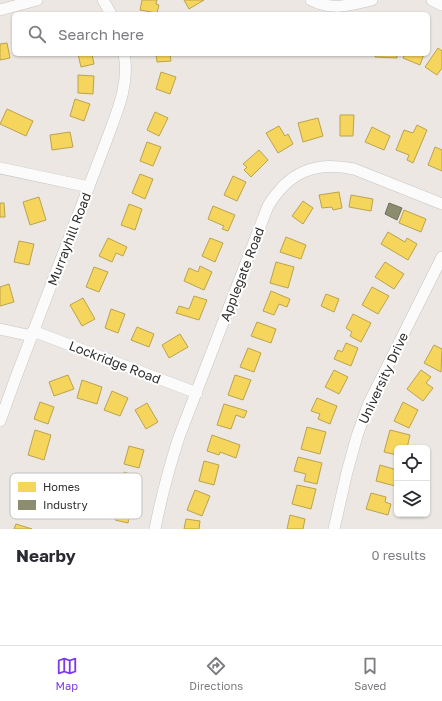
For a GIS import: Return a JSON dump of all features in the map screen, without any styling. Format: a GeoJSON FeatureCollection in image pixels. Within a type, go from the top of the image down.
{"type":"FeatureCollection","features":[{"type":"Feature","properties":{"kind":"street"},"geometry":{"type":"LineString","coordinates":[[0,10],[37,0]]}},
{"type":"Feature","properties":{"kind":"street"},"geometry":{"type":"LineString","coordinates":[[103,0],[110,12]]}},
{"type":"Feature","properties":{"kind":"street"},"geometry":{"type":"LineString","coordinates":[[310,0],[323,5],[335,7],[372,0]]}},
{"type":"Feature","properties":{"kind":"street"},"geometry":{"type":"LineString","coordinates":[[432,0],[442,5]]}},
{"type":"Feature","properties":{"kind":"street","name":"Murrayhill Road"},"geometry":{"type":"LineString","coordinates":[[0,421],[120,104],[124,86],[124,56]]}},
{"type":"Feature","properties":{"kind":"street","name":"Applegate Road"},"geometry":{"type":"LineString","coordinates":[[155,529],[167,474],[179,437],[268,206],[275,194],[300,173],[313,168],[340,166],[354,169],[442,204]]}},
{"type":"Feature","properties":{"kind":"street"},"geometry":{"type":"LineString","coordinates":[[0,168],[89,187]]}},
{"type":"Feature","properties":{"kind":"street","name":"University Drive"},"geometry":{"type":"LineString","coordinates":[[334,529],[351,457],[366,410],[442,257]]}},
{"type":"Feature","properties":{"kind":"street","name":"Lockridge Road"},"geometry":{"type":"LineString","coordinates":[[0,329],[33,334],[196,393]]}},
{"type":"Feature","properties":{"kind":"building: Homes"},"geometry":{"type":"Polygon","coordinates":[[[142,0],[157,0],[156,4],[159,5],[157,12],[140,10],[142,0]]]}},
{"type":"Feature","properties":{"kind":"building: Homes"},"geometry":{"type":"Polygon","coordinates":[[[184,0],[204,0],[189,9],[184,0]]]}},
{"type":"Feature","properties":{"kind":"building: Homes"},"geometry":{"type":"Polygon","coordinates":[[[7,43],[10,58],[0,60],[0,44],[7,43]]]}},
{"type":"Feature","properties":{"kind":"building: Homes"},"geometry":{"type":"Polygon","coordinates":[[[438,48],[442,51],[442,68],[437,75],[425,67],[438,48]]]}},
{"type":"Feature","properties":{"kind":"building: Homes"},"geometry":{"type":"Polygon","coordinates":[[[78,56],[92,56],[94,64],[81,67],[78,56]]]}},
{"type":"Feature","properties":{"kind":"building: Homes"},"geometry":{"type":"Polygon","coordinates":[[[156,56],[170,56],[171,61],[157,62],[156,56]]]}},
{"type":"Feature","properties":{"kind":"building: Homes"},"geometry":{"type":"Polygon","coordinates":[[[397,56],[397,58],[375,57],[397,56]]]}},
{"type":"Feature","properties":{"kind":"building: Homes"},"geometry":{"type":"Polygon","coordinates":[[[404,56],[423,56],[420,65],[403,58],[404,56]]]}},
{"type":"Feature","properties":{"kind":"building: Homes"},"geometry":{"type":"Polygon","coordinates":[[[161,72],[176,77],[170,94],[156,89],[161,72]]]}},
{"type":"Feature","properties":{"kind":"building: Homes"},"geometry":{"type":"Polygon","coordinates":[[[78,75],[94,76],[93,94],[78,93],[78,75]]]}},
{"type":"Feature","properties":{"kind":"building: Homes"},"geometry":{"type":"Polygon","coordinates":[[[75,99],[90,104],[84,121],[70,116],[75,99]]]}},
{"type":"Feature","properties":{"kind":"building: Homes"},"geometry":{"type":"Polygon","coordinates":[[[7,109],[33,121],[26,136],[0,124],[7,109]]]}},
{"type":"Feature","properties":{"kind":"building: Homes"},"geometry":{"type":"Polygon","coordinates":[[[155,112],[168,118],[159,136],[147,130],[155,112]]]}},
{"type":"Feature","properties":{"kind":"building: Homes"},"geometry":{"type":"Polygon","coordinates":[[[340,115],[354,115],[353,136],[340,136],[340,115]]]}},
{"type":"Feature","properties":{"kind":"building: Homes"},"geometry":{"type":"Polygon","coordinates":[[[318,118],[323,136],[303,142],[298,123],[318,118]]]}},
{"type":"Feature","properties":{"kind":"building: Homes"},"geometry":{"type":"Polygon","coordinates":[[[417,125],[427,130],[413,163],[407,160],[409,155],[396,150],[404,130],[413,133],[417,125]]]}},
{"type":"Feature","properties":{"kind":"building: Homes"},"geometry":{"type":"Polygon","coordinates":[[[279,126],[285,136],[288,134],[293,144],[278,153],[266,133],[279,126]]]}},
{"type":"Feature","properties":{"kind":"building: Homes"},"geometry":{"type":"Polygon","coordinates":[[[372,127],[390,136],[384,150],[365,142],[372,127]]]}},
{"type":"Feature","properties":{"kind":"building: Homes"},"geometry":{"type":"Polygon","coordinates":[[[70,132],[73,147],[52,150],[50,135],[70,132]]]}},
{"type":"Feature","properties":{"kind":"building: Homes"},"geometry":{"type":"Polygon","coordinates":[[[147,142],[161,147],[153,166],[140,161],[147,142]]]}},
{"type":"Feature","properties":{"kind":"building: Homes"},"geometry":{"type":"Polygon","coordinates":[[[435,147],[442,150],[442,171],[428,165],[435,147]]]}},
{"type":"Feature","properties":{"kind":"building: Homes"},"geometry":{"type":"Polygon","coordinates":[[[259,150],[268,160],[251,177],[244,170],[247,167],[243,164],[259,150]]]}},
{"type":"Feature","properties":{"kind":"building: Homes"},"geometry":{"type":"Polygon","coordinates":[[[140,174],[153,179],[145,199],[132,193],[140,174]]]}},
{"type":"Feature","properties":{"kind":"building: Homes"},"geometry":{"type":"Polygon","coordinates":[[[233,176],[246,182],[237,201],[224,195],[233,176]]]}},
{"type":"Feature","properties":{"kind":"building: Homes"},"geometry":{"type":"Polygon","coordinates":[[[339,192],[342,208],[333,210],[332,207],[322,208],[319,195],[339,192]]]}},
{"type":"Feature","properties":{"kind":"building: Homes"},"geometry":{"type":"Polygon","coordinates":[[[351,195],[373,199],[371,211],[349,207],[351,195]]]}},
{"type":"Feature","properties":{"kind":"building: Homes"},"geometry":{"type":"Polygon","coordinates":[[[39,197],[46,220],[30,225],[23,202],[39,197]]]}},
{"type":"Feature","properties":{"kind":"building: Homes"},"geometry":{"type":"Polygon","coordinates":[[[303,201],[313,208],[303,224],[292,216],[303,201]]]}},
{"type":"Feature","properties":{"kind":"building: Homes"},"geometry":{"type":"Polygon","coordinates":[[[0,203],[4,203],[5,217],[0,217],[0,203]]]}},
{"type":"Feature","properties":{"kind":"building: Homes"},"geometry":{"type":"Polygon","coordinates":[[[129,204],[142,209],[135,230],[121,225],[129,204]]]}},
{"type":"Feature","properties":{"kind":"building: Homes"},"geometry":{"type":"Polygon","coordinates":[[[213,206],[235,215],[228,231],[222,229],[224,226],[208,219],[213,206]]]}},
{"type":"Feature","properties":{"kind":"building: Homes"},"geometry":{"type":"Polygon","coordinates":[[[404,210],[426,219],[421,232],[399,223],[404,210]]]}},
{"type":"Feature","properties":{"kind":"building: Homes"},"geometry":{"type":"Polygon","coordinates":[[[388,232],[405,242],[407,238],[417,244],[408,260],[381,244],[388,232]]]}},
{"type":"Feature","properties":{"kind":"building: Homes"},"geometry":{"type":"Polygon","coordinates":[[[286,237],[306,245],[301,259],[280,252],[286,237]]]}},
{"type":"Feature","properties":{"kind":"building: Homes"},"geometry":{"type":"Polygon","coordinates":[[[108,238],[127,247],[123,256],[116,253],[112,262],[99,256],[108,238]]]}},
{"type":"Feature","properties":{"kind":"building: Homes"},"geometry":{"type":"Polygon","coordinates":[[[210,238],[223,243],[215,262],[202,256],[210,238]]]}},
{"type":"Feature","properties":{"kind":"building: Homes"},"geometry":{"type":"Polygon","coordinates":[[[19,241],[34,244],[29,265],[14,262],[19,241]]]}},
{"type":"Feature","properties":{"kind":"building: Homes"},"geometry":{"type":"Polygon","coordinates":[[[276,262],[294,267],[288,288],[270,283],[276,262]]]}},
{"type":"Feature","properties":{"kind":"building: Homes"},"geometry":{"type":"Polygon","coordinates":[[[385,262],[404,274],[394,289],[375,277],[385,262]]]}},
{"type":"Feature","properties":{"kind":"building: Homes"},"geometry":{"type":"Polygon","coordinates":[[[200,266],[212,272],[204,290],[184,281],[189,268],[198,272],[200,266]]]}},
{"type":"Feature","properties":{"kind":"building: Homes"},"geometry":{"type":"Polygon","coordinates":[[[94,267],[108,272],[99,292],[86,287],[94,267]]]}},
{"type":"Feature","properties":{"kind":"building: Homes"},"geometry":{"type":"Polygon","coordinates":[[[9,284],[14,302],[0,306],[0,287],[9,284]]]}},
{"type":"Feature","properties":{"kind":"building: Homes"},"geometry":{"type":"Polygon","coordinates":[[[372,287],[389,296],[378,314],[362,305],[372,287]]]}},
{"type":"Feature","properties":{"kind":"building: Homes"},"geometry":{"type":"Polygon","coordinates":[[[271,291],[290,299],[287,307],[279,304],[274,315],[263,311],[271,291]]]}},
{"type":"Feature","properties":{"kind":"building: Homes"},"geometry":{"type":"Polygon","coordinates":[[[326,294],[339,299],[334,312],[321,306],[326,294]]]}},
{"type":"Feature","properties":{"kind":"building: Homes"},"geometry":{"type":"Polygon","coordinates":[[[194,296],[207,300],[199,320],[176,313],[179,306],[189,309],[194,296]]]}},
{"type":"Feature","properties":{"kind":"building: Homes"},"geometry":{"type":"Polygon","coordinates":[[[83,298],[95,319],[82,326],[70,305],[83,298]]]}},
{"type":"Feature","properties":{"kind":"building: Homes"},"geometry":{"type":"Polygon","coordinates":[[[111,309],[125,314],[118,333],[105,328],[111,309]]]}},
{"type":"Feature","properties":{"kind":"building: Homes"},"geometry":{"type":"Polygon","coordinates":[[[353,314],[371,323],[361,342],[350,336],[352,332],[346,328],[353,314]]]}},
{"type":"Feature","properties":{"kind":"building: Homes"},"geometry":{"type":"Polygon","coordinates":[[[257,322],[276,329],[271,343],[251,336],[257,322]]]}},
{"type":"Feature","properties":{"kind":"building: Homes"},"geometry":{"type":"Polygon","coordinates":[[[137,327],[154,334],[149,347],[131,340],[137,327]]]}},
{"type":"Feature","properties":{"kind":"building: Homes"},"geometry":{"type":"Polygon","coordinates":[[[180,334],[188,347],[169,358],[162,345],[180,334]]]}},
{"type":"Feature","properties":{"kind":"building: Homes"},"geometry":{"type":"Polygon","coordinates":[[[346,343],[358,348],[351,366],[334,359],[338,350],[342,352],[346,343]]]}},
{"type":"Feature","properties":{"kind":"building: Homes"},"geometry":{"type":"Polygon","coordinates":[[[434,345],[442,349],[441,372],[424,363],[434,345]]]}},
{"type":"Feature","properties":{"kind":"building: Homes"},"geometry":{"type":"Polygon","coordinates":[[[248,348],[261,353],[254,372],[240,367],[248,348]]]}},
{"type":"Feature","properties":{"kind":"building: Homes"},"geometry":{"type":"Polygon","coordinates":[[[334,370],[348,377],[339,394],[325,387],[334,370]]]}},
{"type":"Feature","properties":{"kind":"building: Homes"},"geometry":{"type":"Polygon","coordinates":[[[421,370],[431,377],[426,383],[433,388],[423,401],[407,389],[421,370]]]}},
{"type":"Feature","properties":{"kind":"building: Homes"},"geometry":{"type":"Polygon","coordinates":[[[68,375],[74,389],[54,396],[49,382],[68,375]]]}},
{"type":"Feature","properties":{"kind":"building: Homes"},"geometry":{"type":"Polygon","coordinates":[[[235,375],[251,380],[243,400],[228,395],[235,375]]]}},
{"type":"Feature","properties":{"kind":"building: Homes"},"geometry":{"type":"Polygon","coordinates":[[[82,380],[102,387],[97,404],[77,398],[82,380]]]}},
{"type":"Feature","properties":{"kind":"building: Homes"},"geometry":{"type":"Polygon","coordinates":[[[112,391],[128,398],[120,416],[104,410],[112,391]]]}},
{"type":"Feature","properties":{"kind":"building: Homes"},"geometry":{"type":"Polygon","coordinates":[[[317,398],[337,406],[330,424],[318,419],[320,414],[311,411],[317,398]]]}},
{"type":"Feature","properties":{"kind":"building: Homes"},"geometry":{"type":"Polygon","coordinates":[[[40,402],[54,407],[48,424],[34,419],[40,402]]]}},
{"type":"Feature","properties":{"kind":"building: Homes"},"geometry":{"type":"Polygon","coordinates":[[[403,402],[418,410],[409,428],[394,421],[403,402]]]}},
{"type":"Feature","properties":{"kind":"building: Homes"},"geometry":{"type":"Polygon","coordinates":[[[147,403],[158,422],[146,429],[135,410],[147,403]]]}},
{"type":"Feature","properties":{"kind":"building: Homes"},"geometry":{"type":"Polygon","coordinates":[[[224,404],[247,411],[244,418],[236,415],[231,429],[217,425],[224,404]]]}},
{"type":"Feature","properties":{"kind":"building: Homes"},"geometry":{"type":"Polygon","coordinates":[[[307,427],[326,432],[320,454],[301,449],[307,427]]]}},
{"type":"Feature","properties":{"kind":"building: Homes"},"geometry":{"type":"Polygon","coordinates":[[[35,430],[51,435],[44,460],[28,455],[35,430]]]}},
{"type":"Feature","properties":{"kind":"building: Homes"},"geometry":{"type":"Polygon","coordinates":[[[390,430],[410,435],[408,445],[394,445],[394,454],[384,452],[390,430]]]}},
{"type":"Feature","properties":{"kind":"building: Homes"},"geometry":{"type":"Polygon","coordinates":[[[212,435],[240,445],[236,458],[220,452],[219,455],[207,451],[212,435]]]}},
{"type":"Feature","properties":{"kind":"building: Homes"},"geometry":{"type":"Polygon","coordinates":[[[129,446],[144,450],[139,468],[124,464],[129,446]]]}},
{"type":"Feature","properties":{"kind":"building: Homes"},"geometry":{"type":"Polygon","coordinates":[[[298,457],[322,463],[317,484],[304,481],[306,474],[294,471],[298,457]]]}},
{"type":"Feature","properties":{"kind":"building: Homes"},"geometry":{"type":"Polygon","coordinates":[[[204,461],[219,465],[214,485],[199,481],[204,461]]]}},
{"type":"Feature","properties":{"kind":"building: Homes"},"geometry":{"type":"Polygon","coordinates":[[[380,465],[394,469],[394,486],[376,481],[380,465]]]}},
{"type":"Feature","properties":{"kind":"building: Homes"},"geometry":{"type":"Polygon","coordinates":[[[297,485],[316,489],[311,509],[292,504],[297,485]]]}},
{"type":"Feature","properties":{"kind":"building: Homes"},"geometry":{"type":"Polygon","coordinates":[[[195,490],[210,496],[202,516],[187,510],[195,490]]]}},
{"type":"Feature","properties":{"kind":"building: Homes"},"geometry":{"type":"Polygon","coordinates":[[[371,493],[386,497],[385,502],[391,504],[388,515],[366,509],[371,493]]]}},
{"type":"Feature","properties":{"kind":"building: Homes"},"geometry":{"type":"Polygon","coordinates":[[[290,515],[305,519],[303,529],[287,529],[290,515]]]}},
{"type":"Feature","properties":{"kind":"building: Homes"},"geometry":{"type":"Polygon","coordinates":[[[115,519],[129,519],[128,523],[115,519]]]}},
{"type":"Feature","properties":{"kind":"building: Homes"},"geometry":{"type":"Polygon","coordinates":[[[186,519],[200,521],[199,529],[184,529],[186,519]]]}},
{"type":"Feature","properties":{"kind":"building: Homes"},"geometry":{"type":"Polygon","coordinates":[[[16,524],[32,529],[14,529],[16,524]]]}},
{"type":"Feature","properties":{"kind":"building: Industry"},"geometry":{"type":"Polygon","coordinates":[[[389,203],[402,208],[397,220],[385,214],[389,203]]]}}]}
